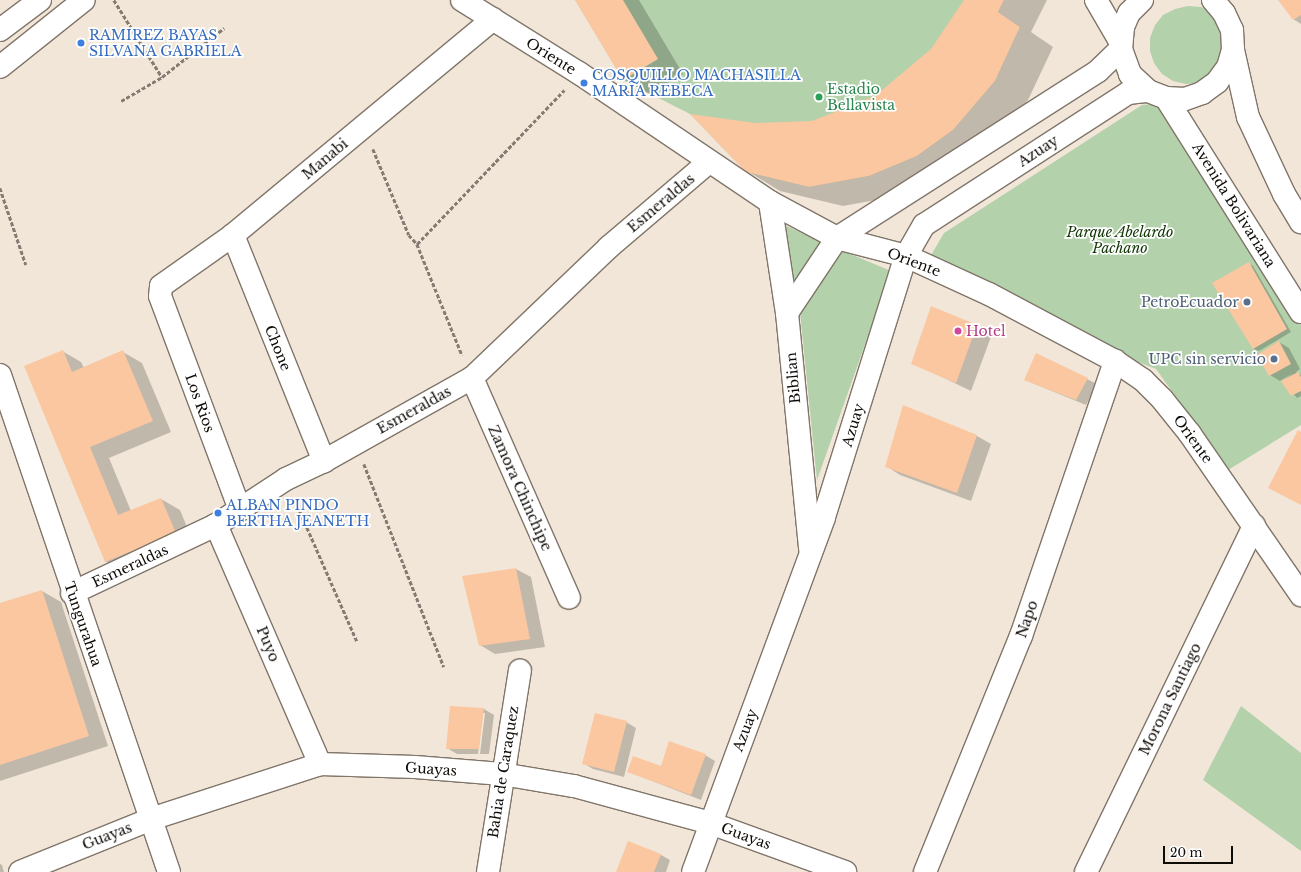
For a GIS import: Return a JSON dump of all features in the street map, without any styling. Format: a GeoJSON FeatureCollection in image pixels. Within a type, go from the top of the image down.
{"type":"FeatureCollection","features":[{"type":"Feature","properties":{"kind":"street"},"geometry":{"type":"LineString","coordinates":[[0,30],[40,0]]}},
{"type":"Feature","properties":{"kind":"street"},"geometry":{"type":"LineString","coordinates":[[0,66],[84,0]]}},
{"type":"Feature","properties":{"kind":"street","name":"Oriente"},"geometry":{"type":"LineString","coordinates":[[462,0],[579,73],[770,202],[837,238],[906,256],[989,294],[1115,361],[1143,380],[1162,399],[1254,526],[1301,595]]}},
{"type":"Feature","properties":{"kind":"street","name":"Avenida Bolivariana"},"geometry":{"type":"LineString","coordinates":[[1096,0],[1121,46],[1130,74],[1157,95],[1301,312]]}},
{"type":"Feature","properties":{"kind":"street"},"geometry":{"type":"LineString","coordinates":[[787,313],[837,238],[1098,71],[1121,46],[1123,27],[1130,13],[1142,0]]}},
{"type":"Feature","properties":{"kind":"street"},"geometry":{"type":"LineString","coordinates":[[1213,0],[1224,13],[1232,30],[1233,50],[1248,117],[1284,194],[1301,222]]}},
{"type":"Feature","properties":{"kind":"street","name":"Manabi"},"geometry":{"type":"LineString","coordinates":[[160,296],[161,286],[233,235],[492,19]]}},
{"type":"Feature","properties":{"kind":"street"},"geometry":{"type":"LineString","coordinates":[[1157,95],[1185,99],[1202,93],[1217,82],[1228,67],[1233,50]]}},
{"type":"Feature","properties":{"kind":"street","name":"Azuay"},"geometry":{"type":"LineString","coordinates":[[693,872],[811,553],[906,256],[924,225],[1128,93],[1157,95]]}},
{"type":"Feature","properties":{"kind":"street","name":"Esmeraldas"},"geometry":{"type":"LineString","coordinates":[[72,593],[216,525],[286,479],[324,461],[472,378],[609,247],[709,162]]}},
{"type":"Feature","properties":{"kind":"street","name":"Biblian"},"geometry":{"type":"LineString","coordinates":[[770,202],[787,313],[811,553]]}},
{"type":"Feature","properties":{"kind":"street","name":"Chone"},"geometry":{"type":"LineString","coordinates":[[233,235],[324,461]]}},
{"type":"Feature","properties":{"kind":"street","name":"Los Rios"},"geometry":{"type":"LineString","coordinates":[[160,296],[240,510]]}},
{"type":"Feature","properties":{"kind":"street","name":"Napo"},"geometry":{"type":"LineString","coordinates":[[925,872],[1021,636],[1115,361]]}},
{"type":"Feature","properties":{"kind":"street","name":"Tungurahua"},"geometry":{"type":"LineString","coordinates":[[0,375],[72,593],[169,872]]}},
{"type":"Feature","properties":{"kind":"street","name":"Zamora Chinchipe"},"geometry":{"type":"LineString","coordinates":[[472,378],[569,598]]}},
{"type":"Feature","properties":{"kind":"street","name":"Puyo"},"geometry":{"type":"LineString","coordinates":[[216,525],[320,764]]}},
{"type":"Feature","properties":{"kind":"street","name":"Morona Santiago"},"geometry":{"type":"LineString","coordinates":[[1086,872],[1254,526]]}},
{"type":"Feature","properties":{"kind":"street","name":"Bahia de Caraquez"},"geometry":{"type":"LineString","coordinates":[[488,872],[502,774],[520,671]]}},
{"type":"Feature","properties":{"kind":"street","name":"Guayas"},"geometry":{"type":"LineString","coordinates":[[20,871],[151,818],[320,764],[502,774],[574,786],[710,823],[845,872]]}},
{"type":"Feature","properties":{"kind":"path"},"geometry":{"type":"LineString","coordinates":[[114,0],[162,77]]}},
{"type":"Feature","properties":{"kind":"path"},"geometry":{"type":"LineString","coordinates":[[121,102],[162,77],[224,28]]}},
{"type":"Feature","properties":{"kind":"path"},"geometry":{"type":"LineString","coordinates":[[417,244],[579,73]]}},
{"type":"Feature","properties":{"kind":"path"},"geometry":{"type":"LineString","coordinates":[[364,126],[409,235],[417,244],[472,378]]}},
{"type":"Feature","properties":{"kind":"path"},"geometry":{"type":"LineString","coordinates":[[0,188],[26,265]]}},
{"type":"Feature","properties":{"kind":"path"},"geometry":{"type":"LineString","coordinates":[[356,443],[444,667]]}},
{"type":"Feature","properties":{"kind":"path"},"geometry":{"type":"LineString","coordinates":[[286,479],[358,641]]}},
{"type":"Feature","properties":{"kind":"green space","name":"Estadio Bellavista"},"geometry":{"type":"Polygon","coordinates":[[[575,0],[1004,0],[998,12],[1020,27],[995,81],[953,130],[917,156],[869,176],[809,187],[746,172],[690,114],[623,80],[575,0]]]}},
{"type":"Feature","properties":{"kind":"green space"},"geometry":{"type":"Polygon","coordinates":[[[1188,6],[1201,7],[1213,13],[1227,34],[1220,70],[1198,83],[1186,84],[1173,81],[1162,74],[1154,63],[1150,51],[1150,38],[1155,25],[1163,15],[1175,9],[1188,6]]]}},
{"type":"Feature","properties":{"kind":"green space","name":"Parque Abelardo Pachano"},"geometry":{"type":"Polygon","coordinates":[[[1154,104],[1164,108],[1301,324],[1301,425],[1228,470],[1156,369],[1125,357],[930,257],[944,233],[1142,105],[1154,104]]]}},
{"type":"Feature","properties":{"kind":"green space"},"geometry":{"type":"Polygon","coordinates":[[[784,225],[824,243],[789,289],[784,225]]]}},
{"type":"Feature","properties":{"kind":"green space"},"geometry":{"type":"Polygon","coordinates":[[[843,251],[891,271],[817,480],[800,312],[843,251]]]}},
{"type":"Feature","properties":{"kind":"green space"},"geometry":{"type":"Polygon","coordinates":[[[1241,706],[1301,753],[1301,851],[1203,780],[1241,706]]]}},
{"type":"Feature","properties":{"kind":"building"},"geometry":{"type":"Polygon","coordinates":[[[575,0],[623,0],[658,59],[623,80],[575,0]]]}},
{"type":"Feature","properties":{"kind":"building"},"geometry":{"type":"Polygon","coordinates":[[[964,0],[1004,0],[998,12],[1020,27],[995,81],[953,130],[917,156],[869,176],[809,187],[746,172],[690,114],[755,123],[812,121],[875,96],[931,49],[964,0]]]}},
{"type":"Feature","properties":{"kind":"building"},"geometry":{"type":"Polygon","coordinates":[[[1278,0],[1301,0],[1301,15],[1293,20],[1278,0]]]}},
{"type":"Feature","properties":{"kind":"building"},"geometry":{"type":"Polygon","coordinates":[[[1249,262],[1287,329],[1253,349],[1212,283],[1249,262]]]}},
{"type":"Feature","properties":{"kind":"building"},"geometry":{"type":"Polygon","coordinates":[[[931,306],[977,325],[956,383],[911,364],[931,306]]]}},
{"type":"Feature","properties":{"kind":"building","name":"UPC sin servicio"},"geometry":{"type":"Polygon","coordinates":[[[1279,341],[1291,364],[1269,376],[1257,355],[1279,341]]]}},
{"type":"Feature","properties":{"kind":"building"},"geometry":{"type":"Polygon","coordinates":[[[63,350],[72,372],[123,350],[153,421],[90,447],[118,515],[161,498],[176,533],[105,562],[24,366],[63,350]]]}},
{"type":"Feature","properties":{"kind":"building"},"geometry":{"type":"Polygon","coordinates":[[[1036,353],[1088,378],[1076,400],[1024,380],[1036,353]]]}},
{"type":"Feature","properties":{"kind":"building"},"geometry":{"type":"Polygon","coordinates":[[[1298,372],[1301,377],[1301,391],[1291,396],[1281,381],[1298,372]]]}},
{"type":"Feature","properties":{"kind":"building"},"geometry":{"type":"Polygon","coordinates":[[[903,405],[977,435],[957,493],[885,467],[903,405]]]}},
{"type":"Feature","properties":{"kind":"building"},"geometry":{"type":"Polygon","coordinates":[[[1298,430],[1301,432],[1301,505],[1268,488],[1298,430]]]}},
{"type":"Feature","properties":{"kind":"building"},"geometry":{"type":"Polygon","coordinates":[[[516,568],[530,639],[479,646],[462,576],[516,568]]]}},
{"type":"Feature","properties":{"kind":"building"},"geometry":{"type":"Polygon","coordinates":[[[42,590],[89,736],[0,765],[0,603],[42,590]]]}},
{"type":"Feature","properties":{"kind":"building"},"geometry":{"type":"Polygon","coordinates":[[[450,706],[484,708],[479,749],[446,749],[450,706]]]}},
{"type":"Feature","properties":{"kind":"building"},"geometry":{"type":"Polygon","coordinates":[[[595,713],[627,721],[614,772],[582,764],[595,713]]]}},
{"type":"Feature","properties":{"kind":"building"},"geometry":{"type":"Polygon","coordinates":[[[669,741],[706,754],[691,795],[627,772],[633,756],[661,766],[669,741]]]}},
{"type":"Feature","properties":{"kind":"building"},"geometry":{"type":"Polygon","coordinates":[[[628,841],[661,854],[654,872],[616,872],[628,841]]]}},
{"type":"Feature","properties":{"kind":"place","name":"RAMIREZ BAYAS SILVANA GABRIELA"},"geometry":{"type":"Point","coordinates":[81,43]}},
{"type":"Feature","properties":{"kind":"place","name":"COSQUILLO MACHASILLA MARIA REBECA"},"geometry":{"type":"Point","coordinates":[584,83]}},
{"type":"Feature","properties":{"kind":"place","name":"Estadio Bellavista"},"geometry":{"type":"Point","coordinates":[819,97]}},
{"type":"Feature","properties":{"kind":"place","name":"PetroEcuador"},"geometry":{"type":"Point","coordinates":[1247,302]}},
{"type":"Feature","properties":{"kind":"place","name":"Hotel"},"geometry":{"type":"Point","coordinates":[958,331]}},
{"type":"Feature","properties":{"kind":"place","name":"UPC sin servicio"},"geometry":{"type":"Point","coordinates":[1274,359]}},
{"type":"Feature","properties":{"kind":"place","name":"ALBAN PINDO BERTHA JEANETH"},"geometry":{"type":"Point","coordinates":[218,513]}}]}
